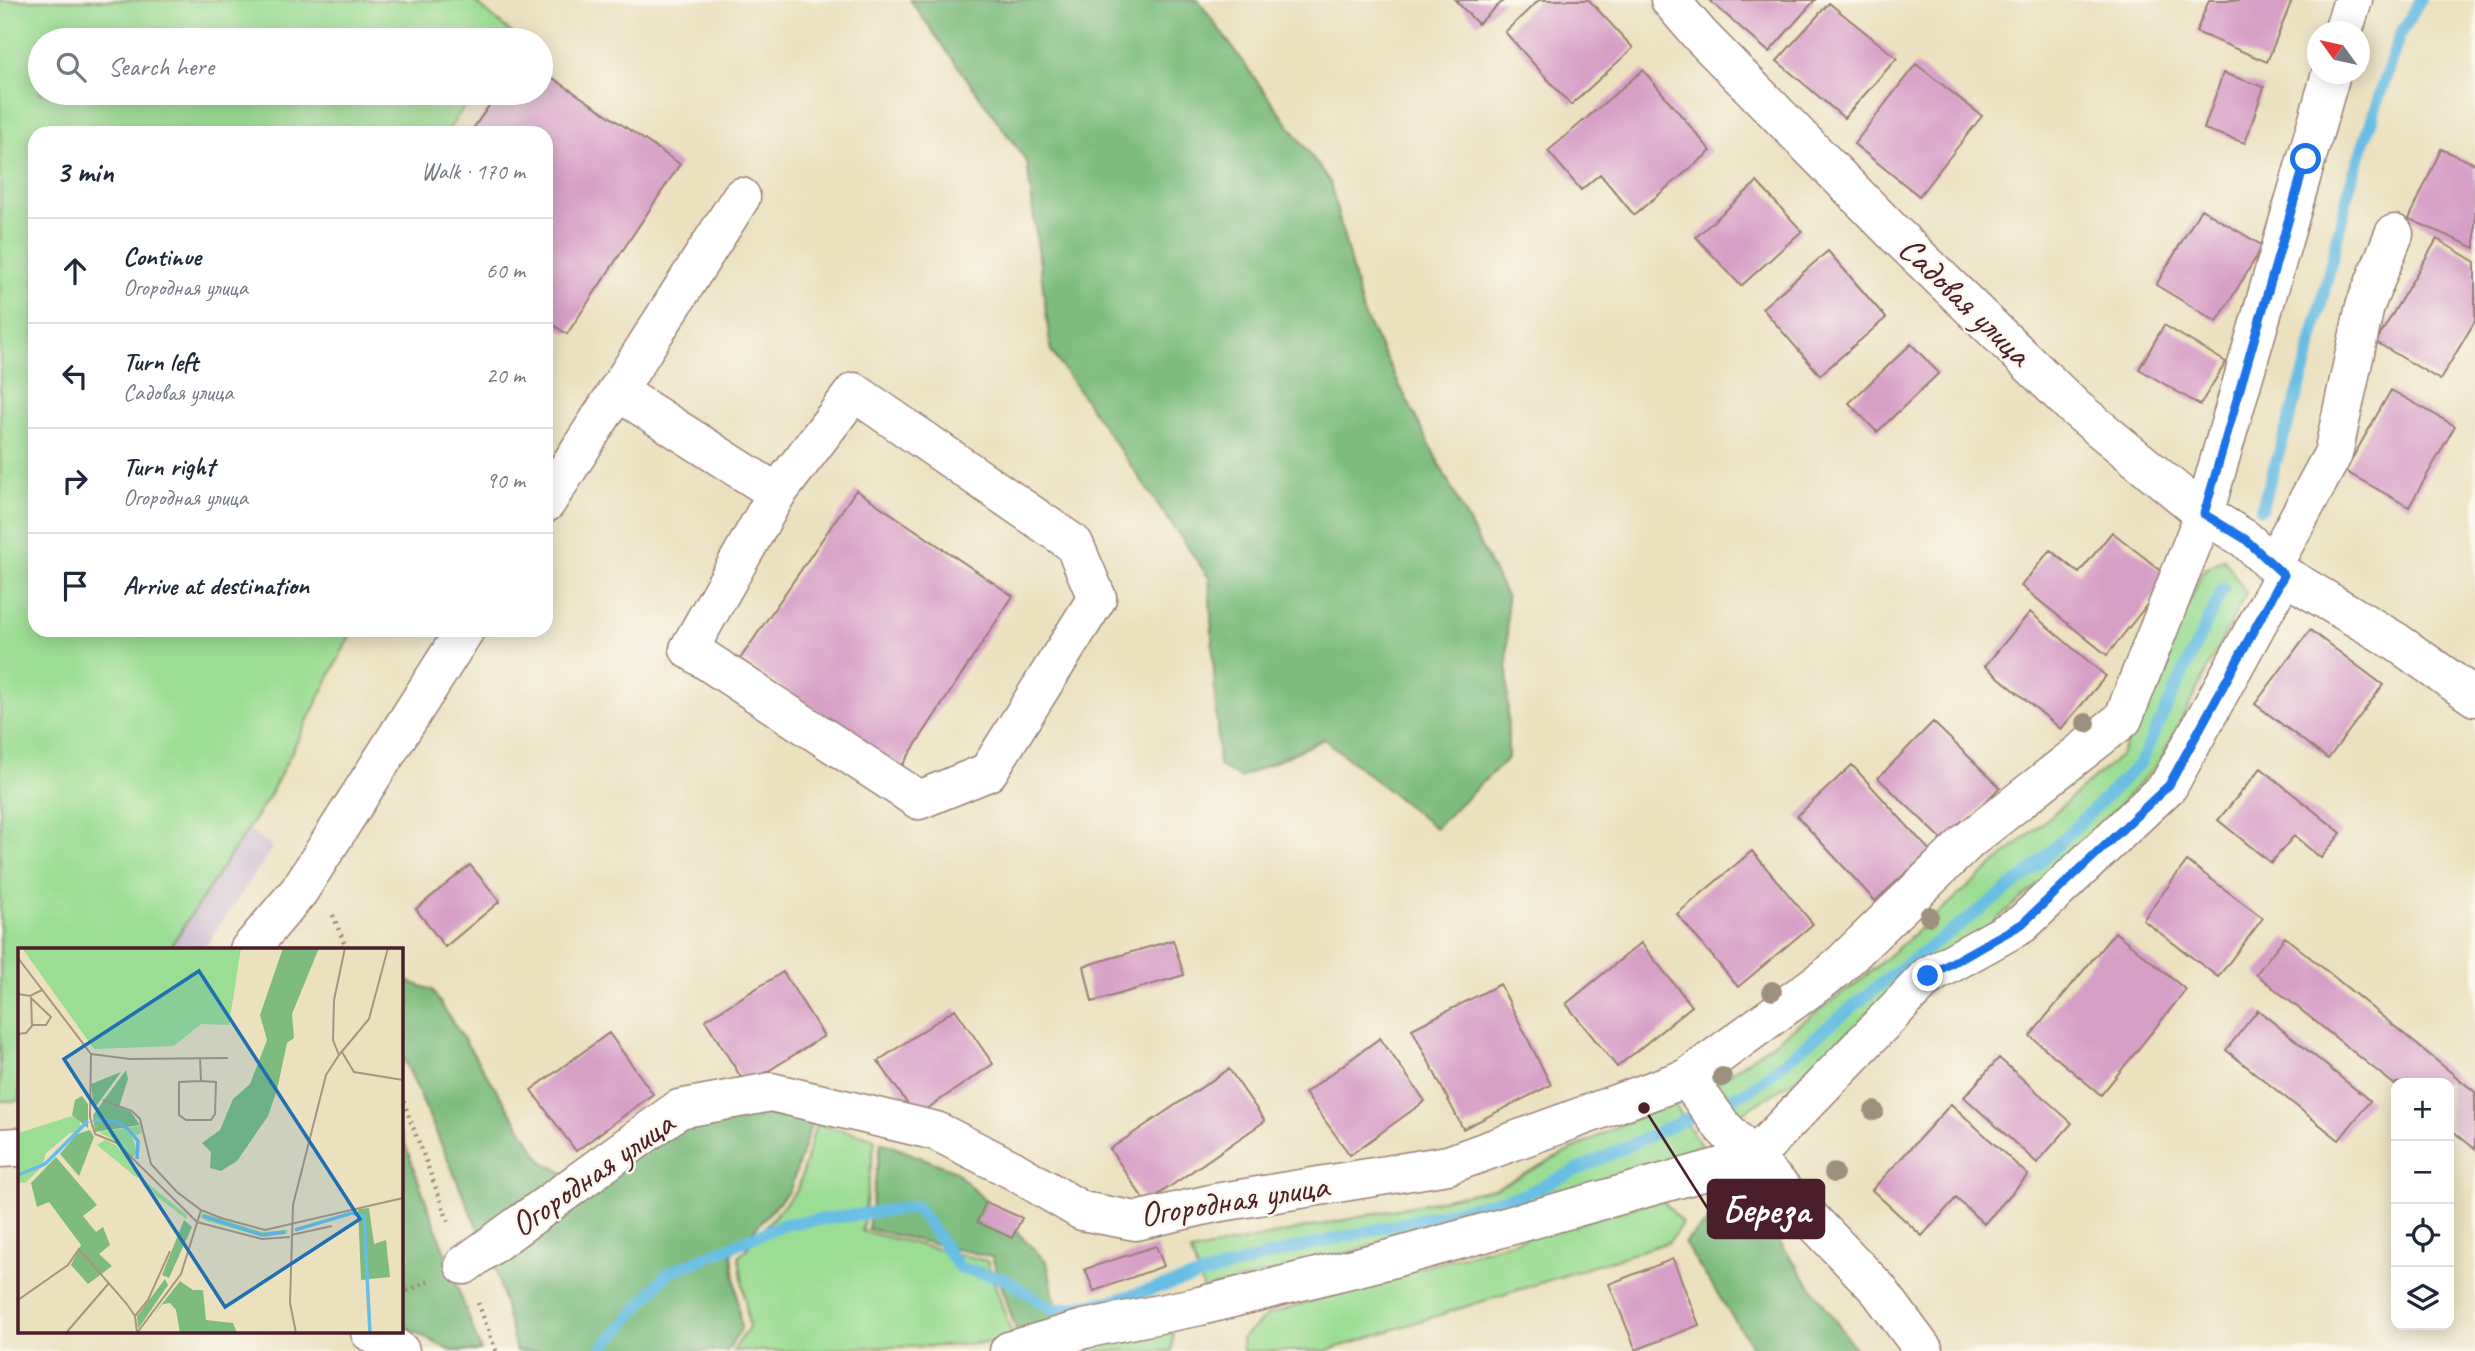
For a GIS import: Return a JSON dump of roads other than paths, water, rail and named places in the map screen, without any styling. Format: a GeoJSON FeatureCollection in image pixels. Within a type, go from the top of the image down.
{"type":"FeatureCollection","features":[{"type":"Feature","properties":{"kind":"street","name":"Садовая улица"},"geometry":{"type":"LineString","coordinates":[[1670,0],[1699,34],[1895,233],[2075,408],[2204,514],[2245,539],[2279,570],[2395,642],[2475,697]]}},
{"type":"Feature","properties":{"kind":"street"},"geometry":{"type":"LineString","coordinates":[[2346,21],[2353,0]]}},
{"type":"Feature","properties":{"kind":"street"},"geometry":{"type":"LineString","coordinates":[[2204,514],[2328,84]]}},
{"type":"Feature","properties":{"kind":"street"},"geometry":{"type":"LineString","coordinates":[[553,492],[741,197]]}},
{"type":"Feature","properties":{"kind":"street"},"geometry":{"type":"LineString","coordinates":[[1009,1351],[1084,1329],[1199,1306],[1390,1259],[1753,1158],[1928,976],[2022,924],[2169,785],[2279,570],[2333,454],[2364,306],[2394,234]]}},
{"type":"Feature","properties":{"kind":"street"},"geometry":{"type":"LineString","coordinates":[[617,391],[777,493]]}},
{"type":"Feature","properties":{"kind":"street"},"geometry":{"type":"LineString","coordinates":[[854,392],[1074,544],[1097,597],[988,772],[919,800],[689,649],[777,493],[854,392]]}},
{"type":"Feature","properties":{"kind":"street","name":"Огородная улица"},"geometry":{"type":"LineString","coordinates":[[464,1265],[679,1109],[771,1092],[936,1131],[1013,1170],[1082,1211],[1136,1222],[1215,1203],[1448,1165],[1703,1101],[1968,841],[2123,719],[2204,514]]}},
{"type":"Feature","properties":{"kind":"street"},"geometry":{"type":"LineString","coordinates":[[250,948],[299,891],[461,637]]}},
{"type":"Feature","properties":{"kind":"street"},"geometry":{"type":"LineString","coordinates":[[1703,1101],[1753,1158],[1878,1289],[1924,1351]]}},
{"type":"Feature","properties":{"kind":"street"},"geometry":{"type":"LineString","coordinates":[[0,1148],[18,1147]]}},
{"type":"Feature","properties":{"kind":"street"},"geometry":{"type":"LineString","coordinates":[[373,1334],[400,1351]]}},
{"type":"Feature","properties":{"kind":"waterway"},"geometry":{"type":"LineString","coordinates":[[2261,509],[2305,370],[2350,185],[2399,37],[2420,0]]}},
{"type":"Feature","properties":{"kind":"waterway"},"geometry":{"type":"LineString","coordinates":[[600,1351],[668,1273],[785,1224],[916,1207],[960,1268],[1005,1279],[1053,1310],[1112,1301],[1288,1250],[1523,1195],[1751,1089],[1887,979],[2028,874],[2140,763],[2223,589]]}},
{"type":"Feature","properties":{"kind":"place","name":"Береза"},"geometry":{"type":"Point","coordinates":[1644,1108]}}]}
